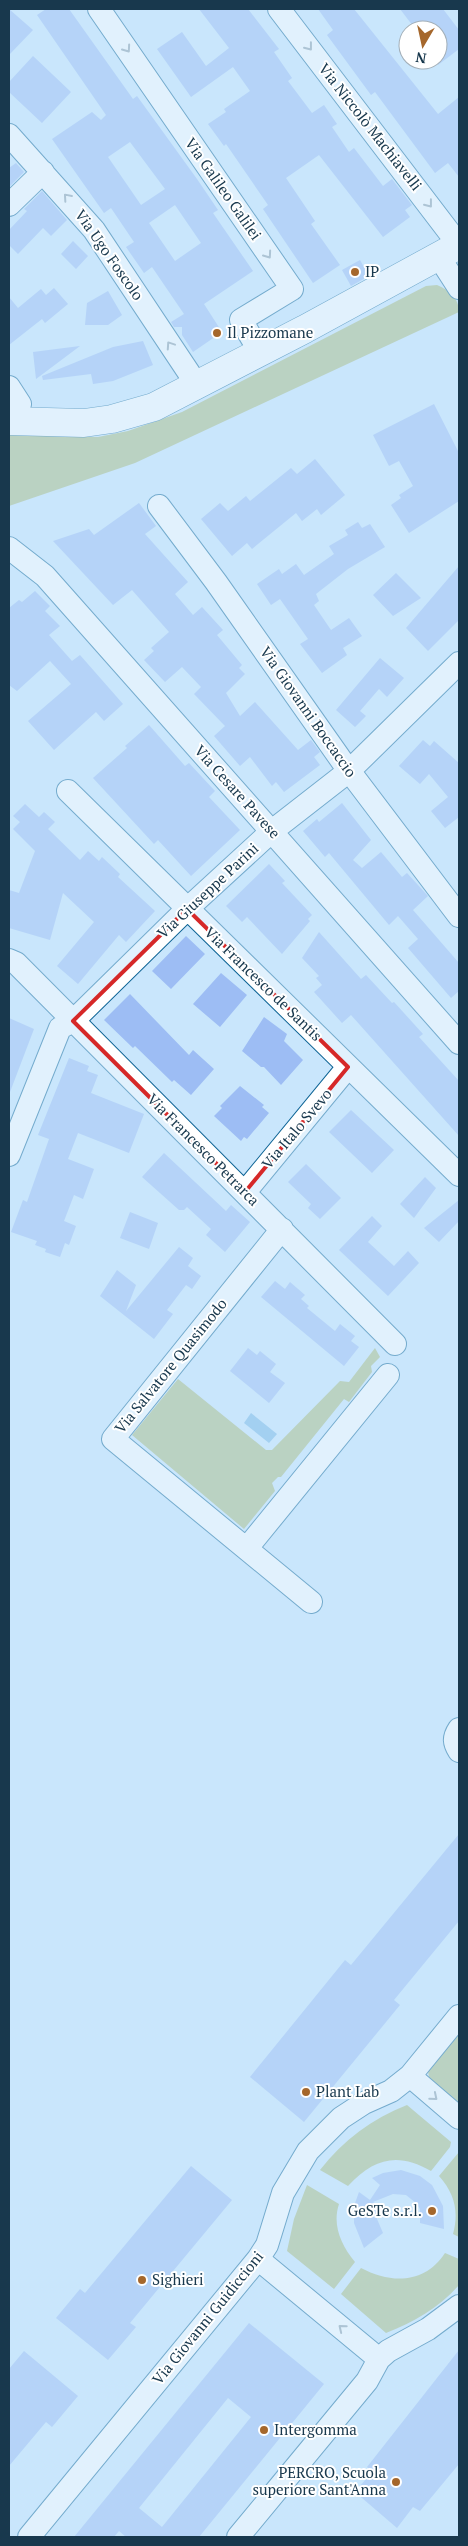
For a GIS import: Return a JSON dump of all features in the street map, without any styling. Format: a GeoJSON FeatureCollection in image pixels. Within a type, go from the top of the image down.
{"type":"FeatureCollection","features":[{"type":"Feature","properties":{"kind":"main road"},"geometry":{"type":"LineString","coordinates":[[12,404],[64,423],[112,419],[158,405],[452,249]]}},
{"type":"Feature","properties":{"kind":"street","name":"Via Galileo Galilei"},"geometry":{"type":"LineString","coordinates":[[99,9],[292,290],[241,320],[260,352]]}},
{"type":"Feature","properties":{"kind":"street","name":"Via Niccolò Machiavelli"},"geometry":{"type":"LineString","coordinates":[[279,9],[452,249],[459,288]]}},
{"type":"Feature","properties":{"kind":"street","name":"Via Ugo Foscolo"},"geometry":{"type":"LineString","coordinates":[[9,134],[94,230],[197,385]]}},
{"type":"Feature","properties":{"kind":"street"},"geometry":{"type":"LineString","coordinates":[[9,205],[43,172]]}},
{"type":"Feature","properties":{"kind":"street","name":"Via Giovanni Boccaccio"},"geometry":{"type":"LineString","coordinates":[[159,506],[216,582],[349,771],[459,916]]}},
{"type":"Feature","properties":{"kind":"street","name":"Via Cesare Pavese"},"geometry":{"type":"LineString","coordinates":[[9,548],[45,576],[459,1042]]}},
{"type":"Feature","properties":{"kind":"street","name":"Via Giuseppe Parini"},"geometry":{"type":"LineString","coordinates":[[9,1155],[60,1028],[73,1022],[272,830],[349,771],[459,663]]}},
{"type":"Feature","properties":{"kind":"street","name":"Via Francesco de Santis"},"geometry":{"type":"LineString","coordinates":[[68,791],[187,910],[459,1175]]}},
{"type":"Feature","properties":{"kind":"street","name":"Via Francesco Petrarca"},"geometry":{"type":"LineString","coordinates":[[9,960],[16,963],[395,1344]]}},
{"type":"Feature","properties":{"kind":"street","name":"Via Italo Svevo"},"geometry":{"type":"LineString","coordinates":[[245,1192],[348,1067]]}},
{"type":"Feature","properties":{"kind":"street","name":"Via Salvatore Quasimodo"},"geometry":{"type":"LineString","coordinates":[[282,1229],[113,1439],[248,1548],[311,1602]]}},
{"type":"Feature","properties":{"kind":"street"},"geometry":{"type":"LineString","coordinates":[[248,1548],[388,1375]]}},
{"type":"Feature","properties":{"kind":"street"},"geometry":{"type":"LineString","coordinates":[[459,1729],[455,1735],[455,1744],[459,1751]]}},
{"type":"Feature","properties":{"kind":"street","name":"Via Giovanni Guidiccioni"},"geometry":{"type":"LineString","coordinates":[[29,2537],[258,2259],[266,2245],[283,2193],[308,2151],[341,2118],[364,2103],[390,2090],[410,2076],[459,2016]]}},
{"type":"Feature","properties":{"kind":"street"},"geometry":{"type":"LineString","coordinates":[[410,2076],[459,2118]]}},
{"type":"Feature","properties":{"kind":"street"},"geometry":{"type":"LineString","coordinates":[[258,2259],[380,2359]]}},
{"type":"Feature","properties":{"kind":"street"},"geometry":{"type":"LineString","coordinates":[[238,2537],[368,2380],[380,2359],[394,2347],[428,2329],[459,2306]]}},
{"type":"Feature","properties":{"kind":"highlighted area"},"geometry":{"type":"Polygon","coordinates":[[[187,909],[348,1067],[245,1192],[73,1021],[187,909]]]}},
{"type":"Feature","properties":{"kind":"green space"},"geometry":{"type":"Polygon","coordinates":[[[437,285],[446,289],[452,295],[459,307],[459,312],[135,463],[9,506],[9,434],[98,437],[128,431],[182,412],[426,286],[437,285]]]}},
{"type":"Feature","properties":{"kind":"green space"},"geometry":{"type":"Polygon","coordinates":[[[375,1348],[380,1357],[371,1366],[372,1372],[349,1402],[344,1399],[281,1477],[278,1477],[272,1483],[275,1491],[244,1529],[132,1435],[178,1379],[266,1450],[272,1450],[340,1381],[349,1382],[375,1348]]]}},
{"type":"Feature","properties":{"kind":"green space"},"geometry":{"type":"Polygon","coordinates":[[[459,2034],[459,2108],[430,2083],[428,2071],[459,2034]]]}},
{"type":"Feature","properties":{"kind":"green space"},"geometry":{"type":"Polygon","coordinates":[[[407,2105],[451,2142],[450,2147],[431,2171],[408,2161],[387,2161],[367,2169],[348,2186],[320,2170],[348,2140],[370,2124],[407,2105]]]}},
{"type":"Feature","properties":{"kind":"green space"},"geometry":{"type":"Polygon","coordinates":[[[459,2152],[459,2237],[453,2234],[456,2218],[452,2196],[439,2176],[459,2152]]]}},
{"type":"Feature","properties":{"kind":"green space"},"geometry":{"type":"Polygon","coordinates":[[[307,2185],[339,2204],[337,2227],[342,2242],[355,2262],[334,2289],[287,2251],[294,2219],[307,2185]]]}},
{"type":"Feature","properties":{"kind":"green space"},"geometry":{"type":"Polygon","coordinates":[[[445,2253],[459,2259],[459,2285],[426,2314],[386,2333],[341,2294],[361,2268],[384,2277],[407,2278],[418,2276],[428,2271],[445,2253]]]}},
{"type":"Feature","properties":{"kind":"water"},"geometry":{"type":"Polygon","coordinates":[[[251,1413],[277,1434],[269,1443],[244,1423],[251,1413]]]}},
{"type":"Feature","properties":{"kind":"building"},"geometry":{"type":"Polygon","coordinates":[[[9,9],[33,30],[9,55],[9,9]]]}},
{"type":"Feature","properties":{"kind":"building"},"geometry":{"type":"Polygon","coordinates":[[[46,9],[69,9],[133,99],[137,96],[197,179],[218,210],[213,213],[253,271],[204,304],[222,332],[193,352],[182,335],[182,327],[174,327],[171,322],[184,314],[152,267],[144,273],[126,247],[134,242],[111,208],[104,213],[52,139],[92,112],[101,120],[106,115],[37,15],[46,9]],[[130,142],[108,157],[141,205],[165,189],[130,142]],[[175,205],[149,223],[175,261],[201,243],[175,205]]]}},
{"type":"Feature","properties":{"kind":"building"},"geometry":{"type":"Polygon","coordinates":[[[199,9],[248,9],[279,49],[274,52],[292,78],[288,81],[312,113],[324,105],[337,124],[332,127],[349,152],[354,148],[383,186],[392,179],[412,205],[405,210],[410,217],[383,237],[319,155],[286,178],[315,221],[311,224],[340,265],[313,283],[263,209],[268,205],[226,144],[224,146],[208,124],[226,112],[224,109],[250,91],[233,67],[191,97],[157,49],[182,32],[206,66],[229,48],[199,9]]]}},
{"type":"Feature","properties":{"kind":"building"},"geometry":{"type":"Polygon","coordinates":[[[318,9],[354,9],[398,64],[398,70],[403,70],[438,114],[459,97],[459,177],[448,163],[435,173],[375,92],[371,95],[327,35],[333,30],[318,9]]]}},
{"type":"Feature","properties":{"kind":"building"},"geometry":{"type":"Polygon","coordinates":[[[400,9],[443,9],[459,30],[459,49],[448,57],[448,20],[408,20],[400,9]]]}},
{"type":"Feature","properties":{"kind":"building"},"geometry":{"type":"Polygon","coordinates":[[[33,56],[71,92],[42,123],[9,92],[9,82],[33,56]]]}},
{"type":"Feature","properties":{"kind":"building"},"geometry":{"type":"Polygon","coordinates":[[[16,163],[24,172],[9,187],[9,168],[16,163]]]}},
{"type":"Feature","properties":{"kind":"building"},"geometry":{"type":"Polygon","coordinates":[[[42,191],[67,220],[51,236],[43,228],[18,254],[9,245],[9,230],[27,211],[24,209],[42,191]]]}},
{"type":"Feature","properties":{"kind":"building"},"geometry":{"type":"Polygon","coordinates":[[[73,241],[88,256],[76,269],[61,254],[73,241]]]}},
{"type":"Feature","properties":{"kind":"building"},"geometry":{"type":"Polygon","coordinates":[[[360,260],[369,276],[351,286],[342,270],[360,260]]]}},
{"type":"Feature","properties":{"kind":"building"},"geometry":{"type":"Polygon","coordinates":[[[54,288],[68,304],[45,323],[42,319],[9,345],[9,297],[18,308],[41,289],[46,295],[54,288]]]}},
{"type":"Feature","properties":{"kind":"building"},"geometry":{"type":"Polygon","coordinates":[[[108,291],[122,315],[108,325],[85,325],[87,303],[108,291]]]}},
{"type":"Feature","properties":{"kind":"building"},"geometry":{"type":"Polygon","coordinates":[[[143,341],[153,365],[113,381],[93,384],[91,374],[43,380],[42,376],[113,347],[143,341]]]}},
{"type":"Feature","properties":{"kind":"building"},"geometry":{"type":"Polygon","coordinates":[[[80,346],[36,379],[33,352],[80,346]]]}},
{"type":"Feature","properties":{"kind":"building"},"geometry":{"type":"Polygon","coordinates":[[[434,404],[459,453],[459,501],[409,533],[391,505],[401,498],[399,495],[413,486],[399,461],[389,466],[373,435],[434,404]]]}},
{"type":"Feature","properties":{"kind":"building"},"geometry":{"type":"Polygon","coordinates":[[[315,459],[345,495],[321,515],[317,509],[302,521],[296,513],[252,549],[247,543],[232,556],[201,519],[220,503],[228,511],[246,496],[250,501],[291,468],[297,474],[315,459]]]}},
{"type":"Feature","properties":{"kind":"building"},"geometry":{"type":"Polygon","coordinates":[[[139,503],[156,526],[145,534],[188,582],[175,594],[193,615],[202,607],[223,630],[217,635],[242,665],[239,668],[245,674],[226,693],[240,716],[255,702],[298,750],[311,740],[320,752],[314,757],[320,765],[284,792],[276,782],[272,786],[250,757],[240,766],[214,736],[225,726],[194,694],[201,687],[182,667],[165,682],[144,660],[154,651],[151,648],[169,632],[132,590],[113,605],[53,541],[89,529],[94,535],[139,503]]]}},
{"type":"Feature","properties":{"kind":"building"},"geometry":{"type":"Polygon","coordinates":[[[358,522],[362,528],[370,524],[385,547],[348,569],[316,594],[319,601],[314,605],[331,630],[349,618],[362,636],[343,648],[347,655],[322,673],[300,644],[308,639],[280,599],[271,605],[257,584],[279,569],[282,574],[296,564],[304,575],[334,554],[329,546],[348,535],[345,530],[358,522]]]}},
{"type":"Feature","properties":{"kind":"building"},"geometry":{"type":"Polygon","coordinates":[[[459,566],[459,620],[428,651],[406,628],[459,566]]]}},
{"type":"Feature","properties":{"kind":"building"},"geometry":{"type":"Polygon","coordinates":[[[396,573],[421,598],[393,616],[373,595],[396,573]]]}},
{"type":"Feature","properties":{"kind":"building"},"geometry":{"type":"Polygon","coordinates":[[[35,591],[50,606],[45,611],[60,626],[49,635],[72,661],[80,655],[123,704],[104,721],[96,712],[54,750],[28,721],[71,684],[50,661],[17,691],[9,685],[9,608],[19,600],[22,602],[35,591]]]}},
{"type":"Feature","properties":{"kind":"building"},"geometry":{"type":"Polygon","coordinates":[[[380,658],[404,678],[387,697],[379,689],[360,711],[366,716],[355,727],[336,710],[380,658]]]}},
{"type":"Feature","properties":{"kind":"building"},"geometry":{"type":"Polygon","coordinates":[[[149,725],[185,766],[189,763],[215,791],[209,797],[240,830],[191,876],[158,840],[154,844],[93,778],[127,748],[125,746],[149,725]]]}},
{"type":"Feature","properties":{"kind":"building"},"geometry":{"type":"Polygon","coordinates":[[[423,740],[430,746],[434,741],[459,763],[459,817],[445,828],[431,811],[448,797],[429,774],[420,784],[399,766],[423,740]]]}},
{"type":"Feature","properties":{"kind":"building"},"geometry":{"type":"Polygon","coordinates":[[[342,803],[371,840],[353,860],[362,868],[381,852],[402,877],[407,873],[428,896],[413,910],[459,963],[459,991],[451,998],[408,948],[418,939],[398,916],[389,925],[329,853],[325,857],[303,831],[317,819],[319,822],[342,803]]]}},
{"type":"Feature","properties":{"kind":"building"},"geometry":{"type":"Polygon","coordinates":[[[25,804],[39,817],[44,812],[55,822],[48,829],[80,860],[88,851],[99,861],[102,857],[120,874],[118,877],[155,911],[126,942],[119,935],[78,984],[57,966],[94,922],[63,893],[50,940],[9,928],[9,890],[19,893],[35,851],[13,829],[20,822],[13,816],[25,804]]]}},
{"type":"Feature","properties":{"kind":"building"},"geometry":{"type":"Polygon","coordinates":[[[269,864],[285,881],[282,883],[312,915],[308,919],[310,921],[282,954],[247,917],[242,922],[226,906],[269,864]]]}},
{"type":"Feature","properties":{"kind":"building"},"geometry":{"type":"Polygon","coordinates":[[[319,932],[361,979],[366,975],[392,1003],[394,1002],[423,1034],[419,1037],[459,1081],[459,1136],[351,1015],[342,1023],[314,992],[322,985],[316,978],[319,976],[302,958],[319,932]]]}},
{"type":"Feature","properties":{"kind":"building"},"geometry":{"type":"Polygon","coordinates":[[[186,936],[205,954],[171,989],[152,971],[186,936]]]}},
{"type":"Feature","properties":{"kind":"building"},"geometry":{"type":"Polygon","coordinates":[[[221,973],[247,995],[220,1027],[193,1004],[221,973]]]}},
{"type":"Feature","properties":{"kind":"building"},"geometry":{"type":"Polygon","coordinates":[[[130,994],[189,1055],[193,1050],[214,1069],[191,1095],[174,1080],[172,1082],[135,1046],[133,1048],[104,1020],[130,994]]]}},
{"type":"Feature","properties":{"kind":"building"},"geometry":{"type":"Polygon","coordinates":[[[264,1017],[287,1034],[284,1041],[303,1060],[281,1085],[264,1067],[261,1067],[242,1051],[264,1017]]]}},
{"type":"Feature","properties":{"kind":"building"},"geometry":{"type":"Polygon","coordinates":[[[9,1018],[34,1029],[10,1092],[9,1091],[9,1018]]]}},
{"type":"Feature","properties":{"kind":"building"},"geometry":{"type":"Polygon","coordinates":[[[69,1058],[89,1066],[87,1071],[98,1075],[91,1093],[144,1114],[129,1153],[78,1133],[68,1159],[94,1169],[83,1199],[74,1195],[64,1221],[76,1226],[69,1245],[65,1243],[60,1257],[45,1252],[46,1249],[35,1245],[37,1241],[11,1232],[23,1200],[27,1202],[49,1139],[38,1135],[69,1058]]]}},
{"type":"Feature","properties":{"kind":"building"},"geometry":{"type":"Polygon","coordinates":[[[240,1086],[264,1105],[262,1107],[269,1113],[247,1139],[244,1137],[241,1141],[214,1116],[222,1108],[220,1106],[240,1086]]]}},
{"type":"Feature","properties":{"kind":"building"},"geometry":{"type":"Polygon","coordinates":[[[351,1110],[394,1150],[372,1173],[329,1132],[351,1110]]]}},
{"type":"Feature","properties":{"kind":"building"},"geometry":{"type":"Polygon","coordinates":[[[164,1153],[226,1211],[231,1205],[250,1222],[225,1252],[206,1235],[211,1229],[187,1207],[184,1210],[179,1210],[142,1177],[164,1153]]]}},
{"type":"Feature","properties":{"kind":"building"},"geometry":{"type":"Polygon","coordinates":[[[306,1164],[341,1198],[320,1219],[308,1208],[311,1204],[288,1182],[306,1164]]]}},
{"type":"Feature","properties":{"kind":"building"},"geometry":{"type":"Polygon","coordinates":[[[425,1177],[436,1188],[414,1218],[400,1204],[425,1177]]]}},
{"type":"Feature","properties":{"kind":"building"},"geometry":{"type":"Polygon","coordinates":[[[459,1200],[459,1221],[439,1242],[424,1228],[459,1200]]]}},
{"type":"Feature","properties":{"kind":"building"},"geometry":{"type":"Polygon","coordinates":[[[130,1212],[158,1223],[149,1249],[120,1238],[130,1212]]]}},
{"type":"Feature","properties":{"kind":"building"},"geometry":{"type":"Polygon","coordinates":[[[372,1216],[382,1226],[368,1242],[394,1266],[408,1251],[419,1263],[388,1296],[339,1250],[372,1216]]]}},
{"type":"Feature","properties":{"kind":"building"},"geometry":{"type":"Polygon","coordinates":[[[179,1247],[193,1258],[188,1266],[201,1276],[192,1289],[186,1285],[167,1310],[173,1314],[154,1339],[100,1296],[117,1270],[136,1285],[126,1311],[179,1247]]]}},
{"type":"Feature","properties":{"kind":"building"},"geometry":{"type":"Polygon","coordinates":[[[275,1281],[285,1289],[290,1282],[305,1295],[301,1299],[309,1306],[307,1308],[335,1331],[340,1324],[355,1336],[351,1341],[359,1347],[344,1366],[261,1297],[275,1281]]]}},
{"type":"Feature","properties":{"kind":"building"},"geometry":{"type":"Polygon","coordinates":[[[248,1348],[257,1355],[260,1351],[276,1364],[270,1372],[285,1383],[269,1403],[230,1371],[248,1348]]]}},
{"type":"Feature","properties":{"kind":"building"},"geometry":{"type":"Polygon","coordinates":[[[459,1834],[459,1921],[394,2000],[400,2005],[304,2122],[250,2077],[345,1960],[351,1965],[459,1834]]]}},
{"type":"Feature","properties":{"kind":"building"},"geometry":{"type":"Polygon","coordinates":[[[191,2166],[232,2200],[130,2323],[136,2327],[108,2360],[56,2318],[80,2289],[85,2293],[191,2166]]]}},
{"type":"Feature","properties":{"kind":"building","name":"GeSTe s.r.l."},"geometry":{"type":"Polygon","coordinates":[[[401,2170],[420,2176],[432,2185],[443,2206],[444,2229],[420,2223],[420,2209],[416,2203],[406,2195],[393,2194],[373,2202],[378,2205],[377,2219],[383,2233],[364,2248],[354,2223],[354,2206],[359,2192],[370,2200],[380,2185],[372,2178],[383,2173],[401,2170]]]}},
{"type":"Feature","properties":{"kind":"building"},"geometry":{"type":"Polygon","coordinates":[[[249,2323],[324,2384],[199,2537],[126,2537],[119,2531],[114,2537],[74,2537],[249,2323]],[[228,2398],[139,2508],[162,2527],[251,2417],[228,2398]]]}},
{"type":"Feature","properties":{"kind":"building"},"geometry":{"type":"Polygon","coordinates":[[[459,2350],[459,2464],[420,2511],[413,2507],[397,2528],[355,2492],[372,2472],[367,2467],[459,2350]]]}},
{"type":"Feature","properties":{"kind":"building"},"geometry":{"type":"Polygon","coordinates":[[[24,2351],[78,2396],[52,2427],[46,2422],[9,2466],[9,2369],[24,2351]]]}},
{"type":"Feature","properties":{"kind":"place","name":"IP"},"geometry":{"type":"Point","coordinates":[355,272]}},
{"type":"Feature","properties":{"kind":"place","name":"Il Pizzomane"},"geometry":{"type":"Point","coordinates":[217,333]}},
{"type":"Feature","properties":{"kind":"place","name":"Plant Lab"},"geometry":{"type":"Point","coordinates":[306,2092]}},
{"type":"Feature","properties":{"kind":"place","name":"GeSTe s.r.l."},"geometry":{"type":"Point","coordinates":[432,2211]}},
{"type":"Feature","properties":{"kind":"place","name":"Sighieri"},"geometry":{"type":"Point","coordinates":[142,2280]}},
{"type":"Feature","properties":{"kind":"place","name":"Intergomma"},"geometry":{"type":"Point","coordinates":[264,2430]}},
{"type":"Feature","properties":{"kind":"place","name":"PERCRO, Scuola superiore Sant'Anna"},"geometry":{"type":"Point","coordinates":[396,2482]}}]}
